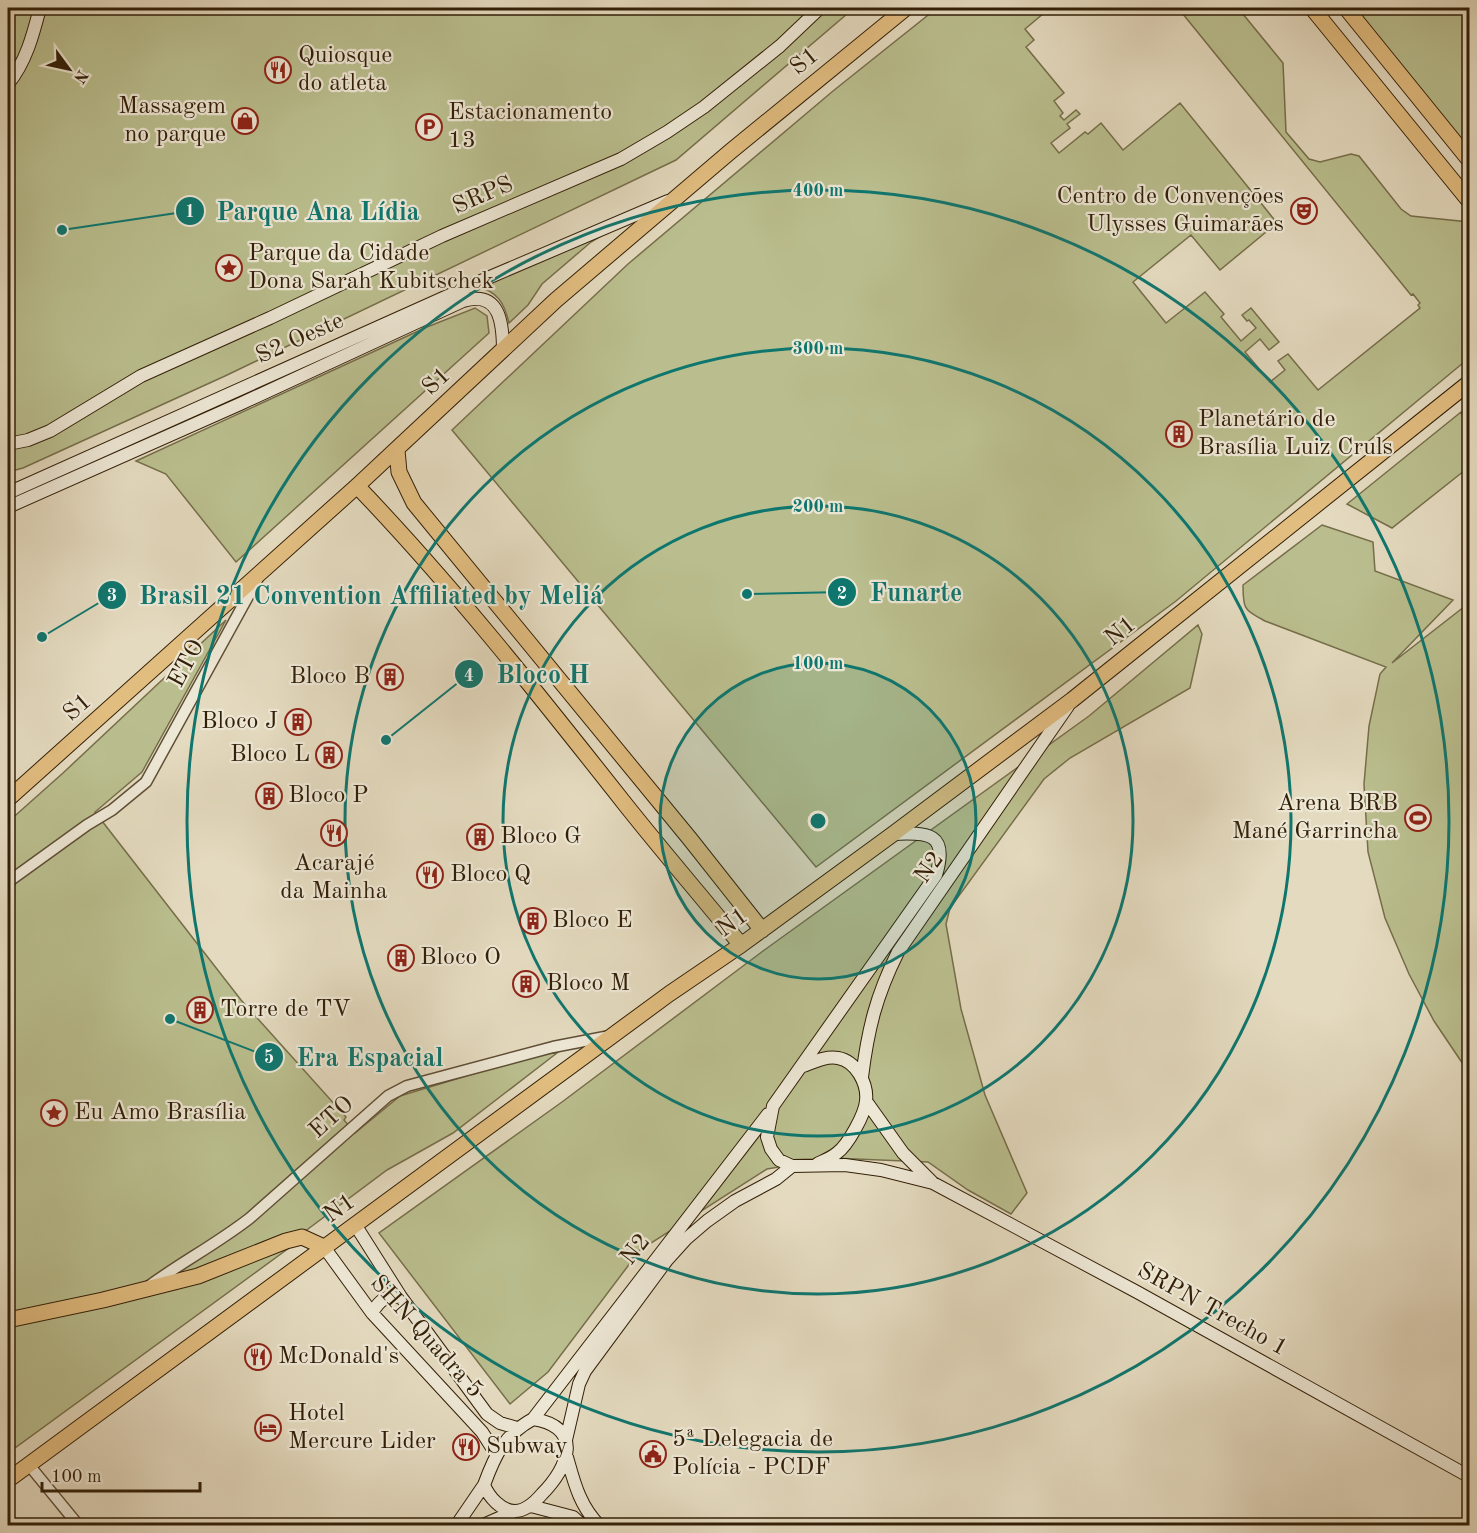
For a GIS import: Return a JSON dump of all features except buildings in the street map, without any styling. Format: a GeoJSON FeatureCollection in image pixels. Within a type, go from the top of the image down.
{"type":"FeatureCollection","features":[{"type":"Feature","properties":{"kind":"highway","name":"S1"},"geometry":{"type":"LineString","coordinates":[[8,805],[12,795],[397,450],[556,300],[906,8]]}},
{"type":"Feature","properties":{"kind":"highway"},"geometry":{"type":"LineString","coordinates":[[1312,8],[1470,202]]}},
{"type":"Feature","properties":{"kind":"highway"},"geometry":{"type":"LineString","coordinates":[[1346,8],[1470,161]]}},
{"type":"Feature","properties":{"kind":"highway","name":"N1"},"geometry":{"type":"LineString","coordinates":[[8,1480],[614,1035],[893,834],[1072,700],[1470,382]]}},
{"type":"Feature","properties":{"kind":"highway"},"geometry":{"type":"LineString","coordinates":[[397,450],[399,472],[414,504],[690,839],[762,930]]}},
{"type":"Feature","properties":{"kind":"highway"},"geometry":{"type":"LineString","coordinates":[[357,486],[394,524],[553,712],[741,945]]}},
{"type":"Feature","properties":{"kind":"highway"},"geometry":{"type":"LineString","coordinates":[[8,1320],[198,1276],[286,1241],[302,1238],[324,1248]]}},
{"type":"Feature","properties":{"kind":"main road"},"geometry":{"type":"LineString","coordinates":[[8,84],[30,46],[40,8]]}},
{"type":"Feature","properties":{"kind":"main road","name":"SRPS"},"geometry":{"type":"LineString","coordinates":[[8,444],[28,440],[50,431],[141,376],[270,318],[442,236],[621,159],[704,107],[780,46],[820,8]]}},
{"type":"Feature","properties":{"kind":"main road","name":"S2 Oeste"},"geometry":{"type":"LineString","coordinates":[[8,493],[490,277],[677,197]]}},
{"type":"Feature","properties":{"kind":"main road","name":"S2 Oeste"},"geometry":{"type":"LineString","coordinates":[[8,507],[463,301],[482,298],[496,308],[500,316],[503,351]]}},
{"type":"Feature","properties":{"kind":"main road","name":"N2"},"geometry":{"type":"LineString","coordinates":[[862,1077],[874,1009],[884,980],[898,952],[1072,700]]}},
{"type":"Feature","properties":{"kind":"main road","name":"N2"},"geometry":{"type":"LineString","coordinates":[[802,1066],[936,875],[941,859],[939,846],[930,836],[918,833],[893,834]]}},
{"type":"Feature","properties":{"kind":"main road"},"geometry":{"type":"LineString","coordinates":[[824,1058],[841,1058],[856,1068],[862,1077],[866,1101],[853,1134],[838,1153],[813,1166],[792,1167],[779,1160],[766,1137],[773,1107],[802,1066],[824,1058]]}},
{"type":"Feature","properties":{"kind":"main road","name":"SRPN Trecho 1"},"geometry":{"type":"LineString","coordinates":[[866,1101],[903,1152],[933,1183]]}},
{"type":"Feature","properties":{"kind":"main road","name":"N2"},"geometry":{"type":"LineString","coordinates":[[533,1419],[773,1107]]}},
{"type":"Feature","properties":{"kind":"main road","name":"SRPN Trecho 1"},"geometry":{"type":"LineString","coordinates":[[813,1166],[845,1165],[881,1170],[933,1183],[1137,1292],[1470,1477]]}},
{"type":"Feature","properties":{"kind":"main road","name":"N2"},"geometry":{"type":"LineString","coordinates":[[566,1440],[579,1384],[585,1371],[667,1260],[707,1221],[792,1167]]}},
{"type":"Feature","properties":{"kind":"main road"},"geometry":{"type":"LineString","coordinates":[[356,1226],[402,1297],[487,1414],[500,1423],[517,1428]]}},
{"type":"Feature","properties":{"kind":"main road","name":"SHN Quadra 5"},"geometry":{"type":"LineString","coordinates":[[324,1248],[372,1313],[482,1432],[496,1454]]}},
{"type":"Feature","properties":{"kind":"main road"},"geometry":{"type":"LineString","coordinates":[[372,1313],[384,1298],[402,1297]]}},
{"type":"Feature","properties":{"kind":"main road"},"geometry":{"type":"LineString","coordinates":[[456,1526],[484,1485],[496,1454],[517,1428],[533,1419],[544,1421],[562,1432],[566,1440],[567,1457],[578,1494],[600,1526]]}},
{"type":"Feature","properties":{"kind":"main road"},"geometry":{"type":"LineString","coordinates":[[481,1526],[531,1506],[560,1473],[567,1457]]}},
{"type":"Feature","properties":{"kind":"main road"},"geometry":{"type":"LineString","coordinates":[[484,1485],[492,1499],[515,1511]]}},
{"type":"Feature","properties":{"kind":"main road"},"geometry":{"type":"LineString","coordinates":[[531,1506],[573,1517],[583,1526]]}},
{"type":"Feature","properties":{"kind":"street","name":"ETO"},"geometry":{"type":"LineString","coordinates":[[8,882],[87,825],[112,810],[146,782],[260,573]]}},
{"type":"Feature","properties":{"kind":"street","name":"ETO"},"geometry":{"type":"LineString","coordinates":[[144,1290],[165,1274],[226,1237],[250,1218],[388,1096],[407,1086],[553,1047],[614,1035]]}},
{"type":"Feature","properties":{"kind":"street"},"geometry":{"type":"LineString","coordinates":[[29,1465],[79,1526]]}},
{"type":"Feature","properties":{"kind":"green space","name":"Parque da Cidade Dona Sarah Kubitschek"},"geometry":{"type":"Polygon","coordinates":[[[8,8],[854,8],[676,160],[225,376],[23,468],[8,472],[8,8]]]}},
{"type":"Feature","properties":{"kind":"green space"},"geometry":{"type":"Polygon","coordinates":[[[937,8],[1050,8],[1025,29],[1034,40],[1026,47],[1064,93],[1054,101],[1063,113],[1060,116],[1064,120],[1076,110],[1080,114],[1067,124],[1070,128],[1051,143],[1059,153],[1085,132],[1088,134],[1101,123],[1123,150],[1180,103],[1277,223],[1220,270],[1191,235],[1133,282],[1166,323],[1205,292],[1224,314],[1221,317],[1241,341],[1256,328],[1242,315],[1251,308],[1279,342],[1269,350],[1260,339],[1245,352],[1270,382],[1285,370],[1278,361],[1288,354],[1318,390],[1420,308],[1418,305],[1420,303],[1413,294],[1411,295],[1178,8],[1238,8],[1283,63],[1286,132],[1309,159],[1320,162],[1351,154],[1359,156],[1401,209],[1411,216],[1469,222],[1469,358],[1176,601],[816,867],[452,430],[628,264],[833,91],[937,8]]]}},
{"type":"Feature","properties":{"kind":"green space"},"geometry":{"type":"Polygon","coordinates":[[[1352,8],[1469,8],[1469,152],[1352,8]]]}},
{"type":"Feature","properties":{"kind":"green space"},"geometry":{"type":"Polygon","coordinates":[[[616,227],[591,242],[542,284],[528,305],[509,323],[499,299],[490,291],[476,286],[616,227]]]}},
{"type":"Feature","properties":{"kind":"green space"},"geometry":{"type":"Polygon","coordinates":[[[475,308],[487,316],[489,333],[236,562],[166,474],[136,461],[427,327],[475,308]]]}},
{"type":"Feature","properties":{"kind":"green space"},"geometry":{"type":"Polygon","coordinates":[[[1461,412],[1469,424],[1469,467],[1392,528],[1347,504],[1461,412]]]}},
{"type":"Feature","properties":{"kind":"green space","name":"Arena BRB Mané Garrincha"},"geometry":{"type":"Polygon","coordinates":[[[1322,525],[1373,542],[1375,571],[1453,600],[1392,663],[1469,603],[1469,1073],[1434,1021],[1409,974],[1385,918],[1368,852],[1364,784],[1369,726],[1380,674],[1386,667],[1265,621],[1249,611],[1244,604],[1243,585],[1322,525]]]}},
{"type":"Feature","properties":{"kind":"green space","name":"Torre de TV"},"geometry":{"type":"Polygon","coordinates":[[[226,620],[142,772],[95,812],[241,1000],[346,1117],[344,1120],[355,1133],[400,1096],[539,1054],[557,1053],[453,1133],[387,1170],[284,1247],[300,1240],[8,1453],[8,822],[226,620]]]}},
{"type":"Feature","properties":{"kind":"green space"},"geometry":{"type":"Polygon","coordinates":[[[1198,625],[1202,634],[1190,688],[1070,758],[1044,779],[950,908],[946,924],[961,1009],[985,1095],[1027,1193],[1011,1214],[968,1190],[928,1162],[832,1158],[767,1169],[640,1250],[548,1372],[510,1404],[379,1233],[562,1102],[763,951],[1089,716],[1198,625]]]}},
{"type":"Feature","properties":{"kind":"place","name":"Quiosque do atleta"},"geometry":{"type":"Point","coordinates":[278,70]}},
{"type":"Feature","properties":{"kind":"place","name":"Massagem no parque"},"geometry":{"type":"Point","coordinates":[245,121]}},
{"type":"Feature","properties":{"kind":"place","name":"Estacionamento 13"},"geometry":{"type":"Point","coordinates":[429,127]}},
{"type":"Feature","properties":{"kind":"place","name":"Centro de Convenções Ulysses Guimarães"},"geometry":{"type":"Point","coordinates":[1304,211]}},
{"type":"Feature","properties":{"kind":"place","name":"Parque Ana Lídia"},"geometry":{"type":"Point","coordinates":[62,230]}},
{"type":"Feature","properties":{"kind":"place","name":"Parque da Cidade Dona Sarah Kubitschek"},"geometry":{"type":"Point","coordinates":[229,268]}},
{"type":"Feature","properties":{"kind":"place","name":"Planetário de Brasília Luiz Cruls"},"geometry":{"type":"Point","coordinates":[1179,434]}},
{"type":"Feature","properties":{"kind":"place","name":"Funarte"},"geometry":{"type":"Point","coordinates":[747,594]}},
{"type":"Feature","properties":{"kind":"place","name":"Brasil 21 Convention Affiliated by Meliá"},"geometry":{"type":"Point","coordinates":[42,637]}},
{"type":"Feature","properties":{"kind":"place","name":"Bloco B"},"geometry":{"type":"Point","coordinates":[390,677]}},
{"type":"Feature","properties":{"kind":"place","name":"Bloco J"},"geometry":{"type":"Point","coordinates":[298,722]}},
{"type":"Feature","properties":{"kind":"place","name":"Bloco H"},"geometry":{"type":"Point","coordinates":[386,740]}},
{"type":"Feature","properties":{"kind":"place","name":"Bloco L"},"geometry":{"type":"Point","coordinates":[329,755]}},
{"type":"Feature","properties":{"kind":"place","name":"Bloco P"},"geometry":{"type":"Point","coordinates":[269,796]}},
{"type":"Feature","properties":{"kind":"place","name":"Arena BRB Mané Garrincha"},"geometry":{"type":"Point","coordinates":[1418,818]}},
{"type":"Feature","properties":{"kind":"place","name":"Acarajé da Mainha"},"geometry":{"type":"Point","coordinates":[334,833]}},
{"type":"Feature","properties":{"kind":"place","name":"Bloco G"},"geometry":{"type":"Point","coordinates":[480,837]}},
{"type":"Feature","properties":{"kind":"place","name":"Bloco Q"},"geometry":{"type":"Point","coordinates":[430,875]}},
{"type":"Feature","properties":{"kind":"place","name":"Bloco E"},"geometry":{"type":"Point","coordinates":[533,921]}},
{"type":"Feature","properties":{"kind":"place","name":"Bloco O"},"geometry":{"type":"Point","coordinates":[401,958]}},
{"type":"Feature","properties":{"kind":"place","name":"Bloco M"},"geometry":{"type":"Point","coordinates":[526,984]}},
{"type":"Feature","properties":{"kind":"place","name":"Torre de TV"},"geometry":{"type":"Point","coordinates":[200,1010]}},
{"type":"Feature","properties":{"kind":"place","name":"Era Espacial"},"geometry":{"type":"Point","coordinates":[170,1019]}},
{"type":"Feature","properties":{"kind":"place","name":"Eu Amo Brasília"},"geometry":{"type":"Point","coordinates":[54,1113]}},
{"type":"Feature","properties":{"kind":"place","name":"McDonald's"},"geometry":{"type":"Point","coordinates":[258,1357]}},
{"type":"Feature","properties":{"kind":"place","name":"Hotel Mercure Lider"},"geometry":{"type":"Point","coordinates":[268,1428]}},
{"type":"Feature","properties":{"kind":"place","name":"Subway"},"geometry":{"type":"Point","coordinates":[466,1447]}},
{"type":"Feature","properties":{"kind":"place","name":"5ª Delegacia de Polícia - PCDF"},"geometry":{"type":"Point","coordinates":[653,1454]}}]}
